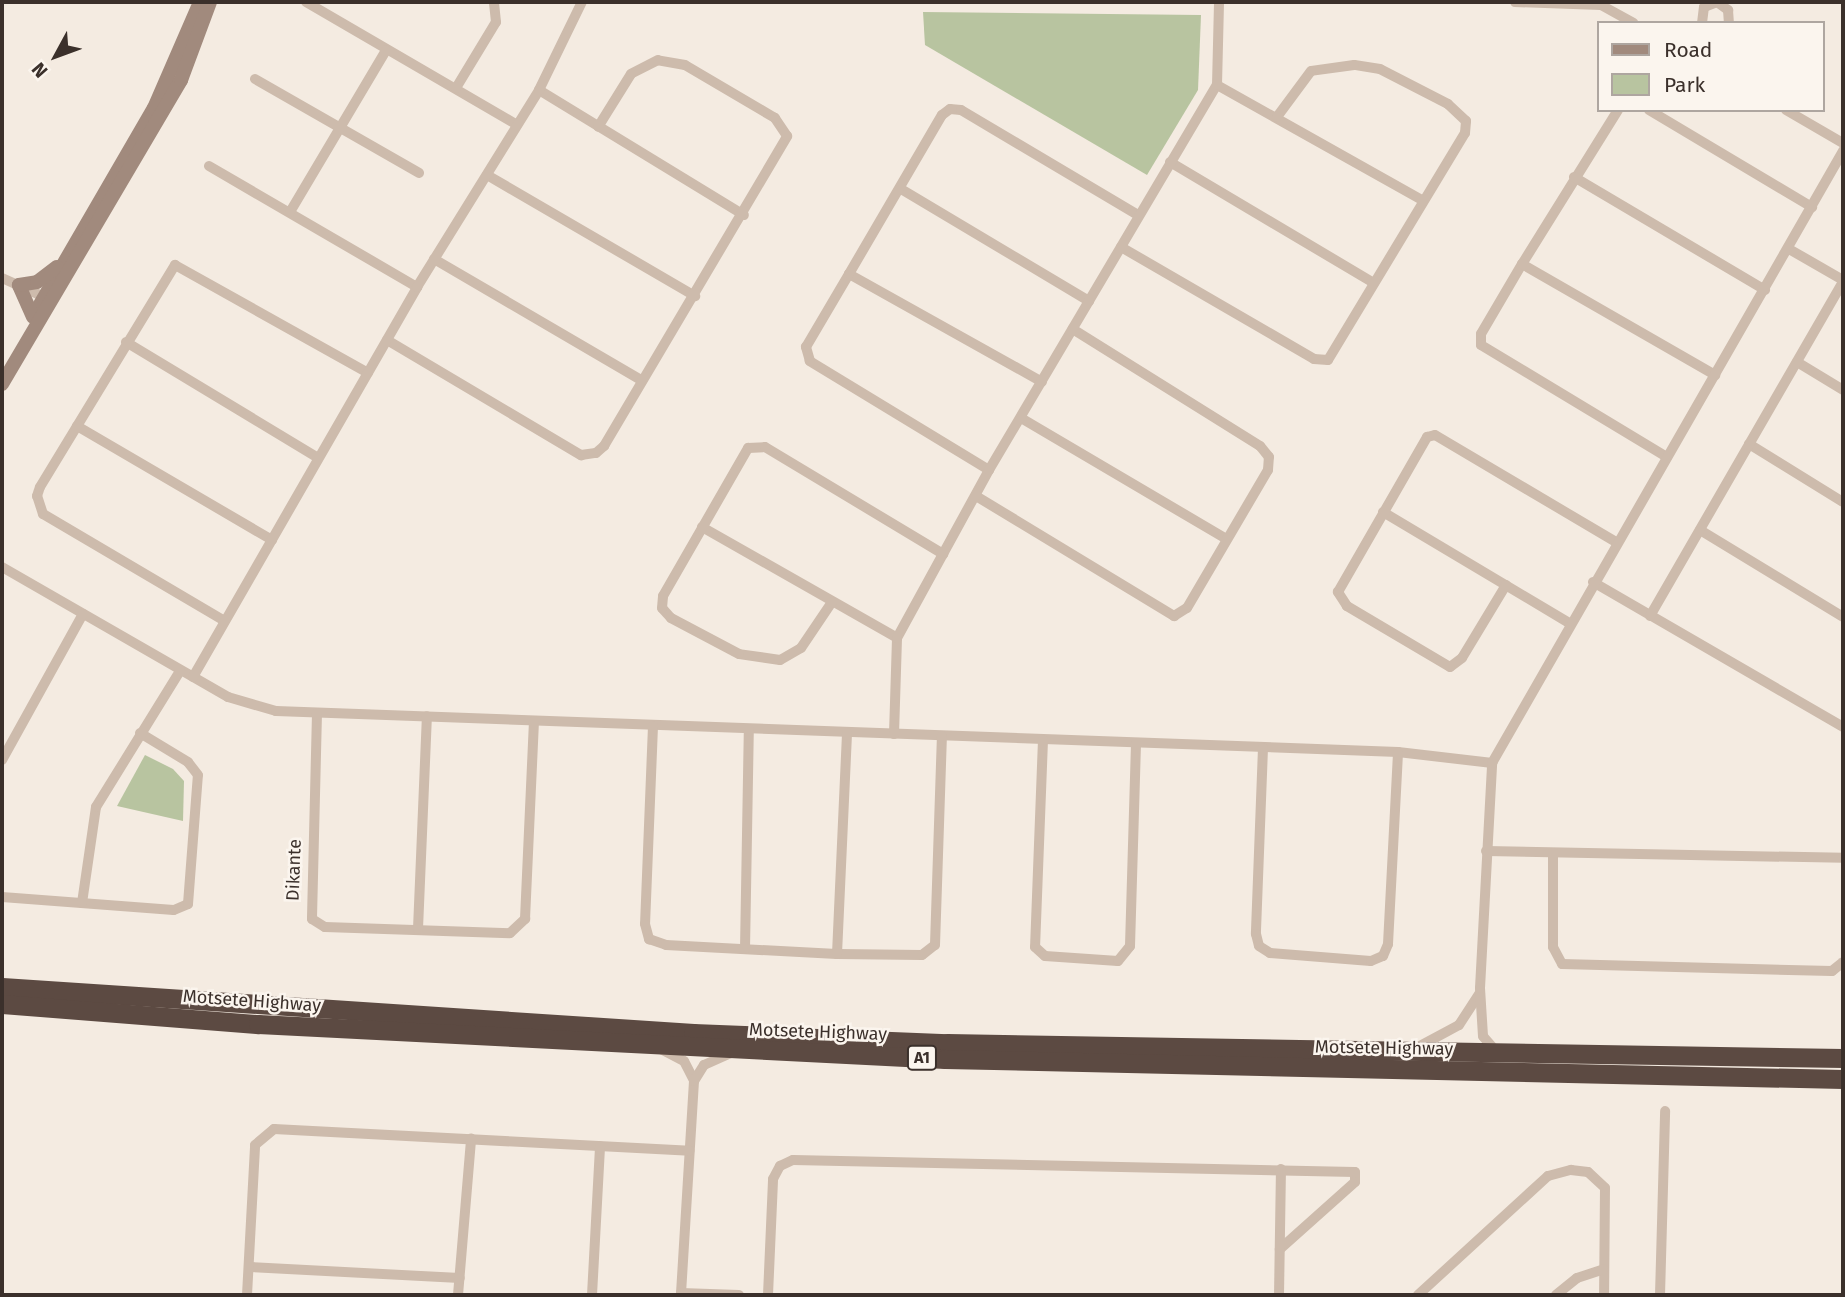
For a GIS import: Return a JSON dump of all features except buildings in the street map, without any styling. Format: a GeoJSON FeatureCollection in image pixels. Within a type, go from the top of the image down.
{"type":"FeatureCollection","features":[{"type":"Feature","properties":{"kind":"highway","name":"Motsete Highway"},"geometry":{"type":"LineString","coordinates":[[2,987],[693,1033],[947,1043],[1843,1058]]}},
{"type":"Feature","properties":{"kind":"highway","name":"Motsete Highway"},"geometry":{"type":"LineString","coordinates":[[2,1004],[740,1050],[1843,1079]]}},
{"type":"Feature","properties":{"kind":"main road"},"geometry":{"type":"LineString","coordinates":[[2,368],[33,317],[49,299],[64,262],[176,78],[200,2]]}},
{"type":"Feature","properties":{"kind":"main road"},"geometry":{"type":"LineString","coordinates":[[2,384],[176,78],[210,2]]}},
{"type":"Feature","properties":{"kind":"main road"},"geometry":{"type":"LineString","coordinates":[[33,317],[19,285],[44,278],[64,262]]}},
{"type":"Feature","properties":{"kind":"street"},"geometry":{"type":"LineString","coordinates":[[306,2],[322,6],[386,50],[517,125]]}},
{"type":"Feature","properties":{"kind":"street"},"geometry":{"type":"LineString","coordinates":[[456,88],[496,22],[494,2]]}},
{"type":"Feature","properties":{"kind":"street"},"geometry":{"type":"LineString","coordinates":[[192,677],[417,287],[539,90],[582,2]]}},
{"type":"Feature","properties":{"kind":"street"},"geometry":{"type":"LineString","coordinates":[[894,734],[897,638],[989,470],[1217,85],[1219,2]]}},
{"type":"Feature","properties":{"kind":"street"},"geometry":{"type":"LineString","coordinates":[[1515,2],[1601,5],[1629,21]]}},
{"type":"Feature","properties":{"kind":"street"},"geometry":{"type":"LineString","coordinates":[[1701,5],[1721,3],[1728,10],[1729,21]]}},
{"type":"Feature","properties":{"kind":"street"},"geometry":{"type":"LineString","coordinates":[[290,212],[386,50]]}},
{"type":"Feature","properties":{"kind":"street"},"geometry":{"type":"LineString","coordinates":[[387,340],[581,456],[596,453],[604,446],[641,380],[785,146],[787,136],[775,118],[685,65],[658,60],[631,74],[598,127]]}},
{"type":"Feature","properties":{"kind":"street"},"geometry":{"type":"LineString","coordinates":[[1121,247],[1321,361],[1333,354],[1422,200],[1465,133],[1466,121],[1448,104],[1380,69],[1329,66],[1311,71],[1299,82],[1277,117]]}},
{"type":"Feature","properties":{"kind":"street"},"geometry":{"type":"LineString","coordinates":[[255,79],[419,173]]}},
{"type":"Feature","properties":{"kind":"street"},"geometry":{"type":"LineString","coordinates":[[1217,85],[1422,200]]}},
{"type":"Feature","properties":{"kind":"street"},"geometry":{"type":"LineString","coordinates":[[539,90],[744,215]]}},
{"type":"Feature","properties":{"kind":"street"},"geometry":{"type":"LineString","coordinates":[[989,470],[810,361],[806,348],[849,274],[942,115],[955,109],[1138,215]]}},
{"type":"Feature","properties":{"kind":"street"},"geometry":{"type":"LineString","coordinates":[[1617,112],[1522,264],[1481,334],[1480,345],[1667,457]]}},
{"type":"Feature","properties":{"kind":"street"},"geometry":{"type":"LineString","coordinates":[[1652,112],[1812,207]]}},
{"type":"Feature","properties":{"kind":"street"},"geometry":{"type":"LineString","coordinates":[[1789,112],[1843,143]]}},
{"type":"Feature","properties":{"kind":"street"},"geometry":{"type":"LineString","coordinates":[[1501,1053],[1483,1036],[1480,988],[1492,764],[1569,623],[1789,249],[1843,151]]}},
{"type":"Feature","properties":{"kind":"street"},"geometry":{"type":"LineString","coordinates":[[1170,162],[1374,283]]}},
{"type":"Feature","properties":{"kind":"street"},"geometry":{"type":"LineString","coordinates":[[209,166],[417,287]]}},
{"type":"Feature","properties":{"kind":"street"},"geometry":{"type":"LineString","coordinates":[[487,175],[695,296]]}},
{"type":"Feature","properties":{"kind":"street"},"geometry":{"type":"LineString","coordinates":[[1574,177],[1765,290]]}},
{"type":"Feature","properties":{"kind":"street"},"geometry":{"type":"LineString","coordinates":[[901,188],[1089,301]]}},
{"type":"Feature","properties":{"kind":"street"},"geometry":{"type":"LineString","coordinates":[[1650,615],[1843,281],[1789,249]]}},
{"type":"Feature","properties":{"kind":"street"},"geometry":{"type":"LineString","coordinates":[[434,259],[641,380]]}},
{"type":"Feature","properties":{"kind":"street"},"geometry":{"type":"LineString","coordinates":[[1522,264],[1715,374]]}},
{"type":"Feature","properties":{"kind":"street"},"geometry":{"type":"LineString","coordinates":[[223,620],[43,514],[37,496],[40,487],[171,268],[180,265],[368,373]]}},
{"type":"Feature","properties":{"kind":"street"},"geometry":{"type":"LineString","coordinates":[[849,274],[1042,382]]}},
{"type":"Feature","properties":{"kind":"street"},"geometry":{"type":"LineString","coordinates":[[2,278],[49,299]]}},
{"type":"Feature","properties":{"kind":"street"},"geometry":{"type":"LineString","coordinates":[[976,496],[1167,615],[1187,608],[1225,537],[1268,470],[1266,451],[1073,329]]}},
{"type":"Feature","properties":{"kind":"street"},"geometry":{"type":"LineString","coordinates":[[126,342],[318,458]]}},
{"type":"Feature","properties":{"kind":"street"},"geometry":{"type":"LineString","coordinates":[[1797,362],[1843,390]]}},
{"type":"Feature","properties":{"kind":"street"},"geometry":{"type":"LineString","coordinates":[[1021,418],[1225,537]]}},
{"type":"Feature","properties":{"kind":"street"},"geometry":{"type":"LineString","coordinates":[[77,426],[272,540]]}},
{"type":"Feature","properties":{"kind":"street"},"geometry":{"type":"LineString","coordinates":[[1506,584],[1459,662],[1444,665],[1339,597],[1339,587],[1422,441],[1436,435],[1616,542]]}},
{"type":"Feature","properties":{"kind":"street"},"geometry":{"type":"LineString","coordinates":[[1749,444],[1843,502]]}},
{"type":"Feature","properties":{"kind":"street"},"geometry":{"type":"LineString","coordinates":[[832,602],[801,648],[780,660],[739,654],[671,618],[662,608],[663,596],[742,453],[760,445],[943,554]]}},
{"type":"Feature","properties":{"kind":"street"},"geometry":{"type":"LineString","coordinates":[[1383,512],[1569,623]]}},
{"type":"Feature","properties":{"kind":"street"},"geometry":{"type":"LineString","coordinates":[[702,527],[897,638]]}},
{"type":"Feature","properties":{"kind":"street"},"geometry":{"type":"LineString","coordinates":[[1700,530],[1843,618]]}},
{"type":"Feature","properties":{"kind":"street"},"geometry":{"type":"LineString","coordinates":[[2,567],[192,677],[247,704],[317,713],[1398,752],[1492,764]]}},
{"type":"Feature","properties":{"kind":"street"},"geometry":{"type":"LineString","coordinates":[[1593,582],[1843,727]]}},
{"type":"Feature","properties":{"kind":"street"},"geometry":{"type":"LineString","coordinates":[[2,760],[83,614]]}},
{"type":"Feature","properties":{"kind":"street"},"geometry":{"type":"LineString","coordinates":[[82,903],[92,816],[180,670]]}},
{"type":"Feature","properties":{"kind":"street","name":"Dikante"},"geometry":{"type":"LineString","coordinates":[[317,713],[312,919],[325,927],[418,929]]}},
{"type":"Feature","properties":{"kind":"street"},"geometry":{"type":"LineString","coordinates":[[426,716],[418,929],[510,933],[523,925],[534,721]]}},
{"type":"Feature","properties":{"kind":"street"},"geometry":{"type":"LineString","coordinates":[[653,726],[645,933],[656,944],[837,954],[922,955],[935,945],[943,736]]}},
{"type":"Feature","properties":{"kind":"street"},"geometry":{"type":"LineString","coordinates":[[745,948],[749,729]]}},
{"type":"Feature","properties":{"kind":"street"},"geometry":{"type":"LineString","coordinates":[[2,897],[174,910],[184,907],[191,898],[198,775],[188,762],[140,733]]}},
{"type":"Feature","properties":{"kind":"street"},"geometry":{"type":"LineString","coordinates":[[837,954],[847,733]]}},
{"type":"Feature","properties":{"kind":"street"},"geometry":{"type":"LineString","coordinates":[[1043,740],[1035,947],[1045,956],[1118,961],[1130,946],[1136,743]]}},
{"type":"Feature","properties":{"kind":"street"},"geometry":{"type":"LineString","coordinates":[[1263,748],[1256,934],[1259,946],[1270,953],[1371,961],[1383,956],[1388,944],[1398,752]]}},
{"type":"Feature","properties":{"kind":"street"},"geometry":{"type":"LineString","coordinates":[[1486,851],[1843,858]]}},
{"type":"Feature","properties":{"kind":"street"},"geometry":{"type":"LineString","coordinates":[[1553,853],[1553,947],[1563,964],[1832,971],[1843,962]]}},
{"type":"Feature","properties":{"kind":"street"},"geometry":{"type":"LineString","coordinates":[[1411,1050],[1459,1026],[1476,1004],[1480,988]]}},
{"type":"Feature","properties":{"kind":"street"},"geometry":{"type":"LineString","coordinates":[[653,1046],[684,1061],[694,1080],[681,1294],[739,1295]]}},
{"type":"Feature","properties":{"kind":"street"},"geometry":{"type":"LineString","coordinates":[[694,1080],[710,1061],[740,1050]]}},
{"type":"Feature","properties":{"kind":"street"},"geometry":{"type":"LineString","coordinates":[[1660,1295],[1665,1111]]}},
{"type":"Feature","properties":{"kind":"street"},"geometry":{"type":"LineString","coordinates":[[247,1295],[255,1145],[267,1132],[471,1139],[689,1151]]}},
{"type":"Feature","properties":{"kind":"street"},"geometry":{"type":"LineString","coordinates":[[458,1295],[471,1139]]}},
{"type":"Feature","properties":{"kind":"street"},"geometry":{"type":"LineString","coordinates":[[592,1295],[600,1146]]}},
{"type":"Feature","properties":{"kind":"street"},"geometry":{"type":"LineString","coordinates":[[768,1295],[773,1179],[786,1161],[1351,1169],[1357,1176],[1280,1249]]}},
{"type":"Feature","properties":{"kind":"street"},"geometry":{"type":"LineString","coordinates":[[1279,1295],[1281,1169]]}},
{"type":"Feature","properties":{"kind":"street"},"geometry":{"type":"LineString","coordinates":[[1418,1295],[1558,1172],[1588,1172],[1605,1188],[1604,1295]]}},
{"type":"Feature","properties":{"kind":"street"},"geometry":{"type":"LineString","coordinates":[[249,1266],[460,1278]]}},
{"type":"Feature","properties":{"kind":"street"},"geometry":{"type":"LineString","coordinates":[[1556,1295],[1577,1278],[1604,1269]]}},
{"type":"Feature","properties":{"kind":"green space"},"geometry":{"type":"Polygon","coordinates":[[[923,12],[1201,15],[1198,90],[1147,175],[925,45],[923,12]]]}},
{"type":"Feature","properties":{"kind":"green space"},"geometry":{"type":"Polygon","coordinates":[[[145,755],[173,769],[184,781],[183,821],[117,806],[145,755]]]}}]}
